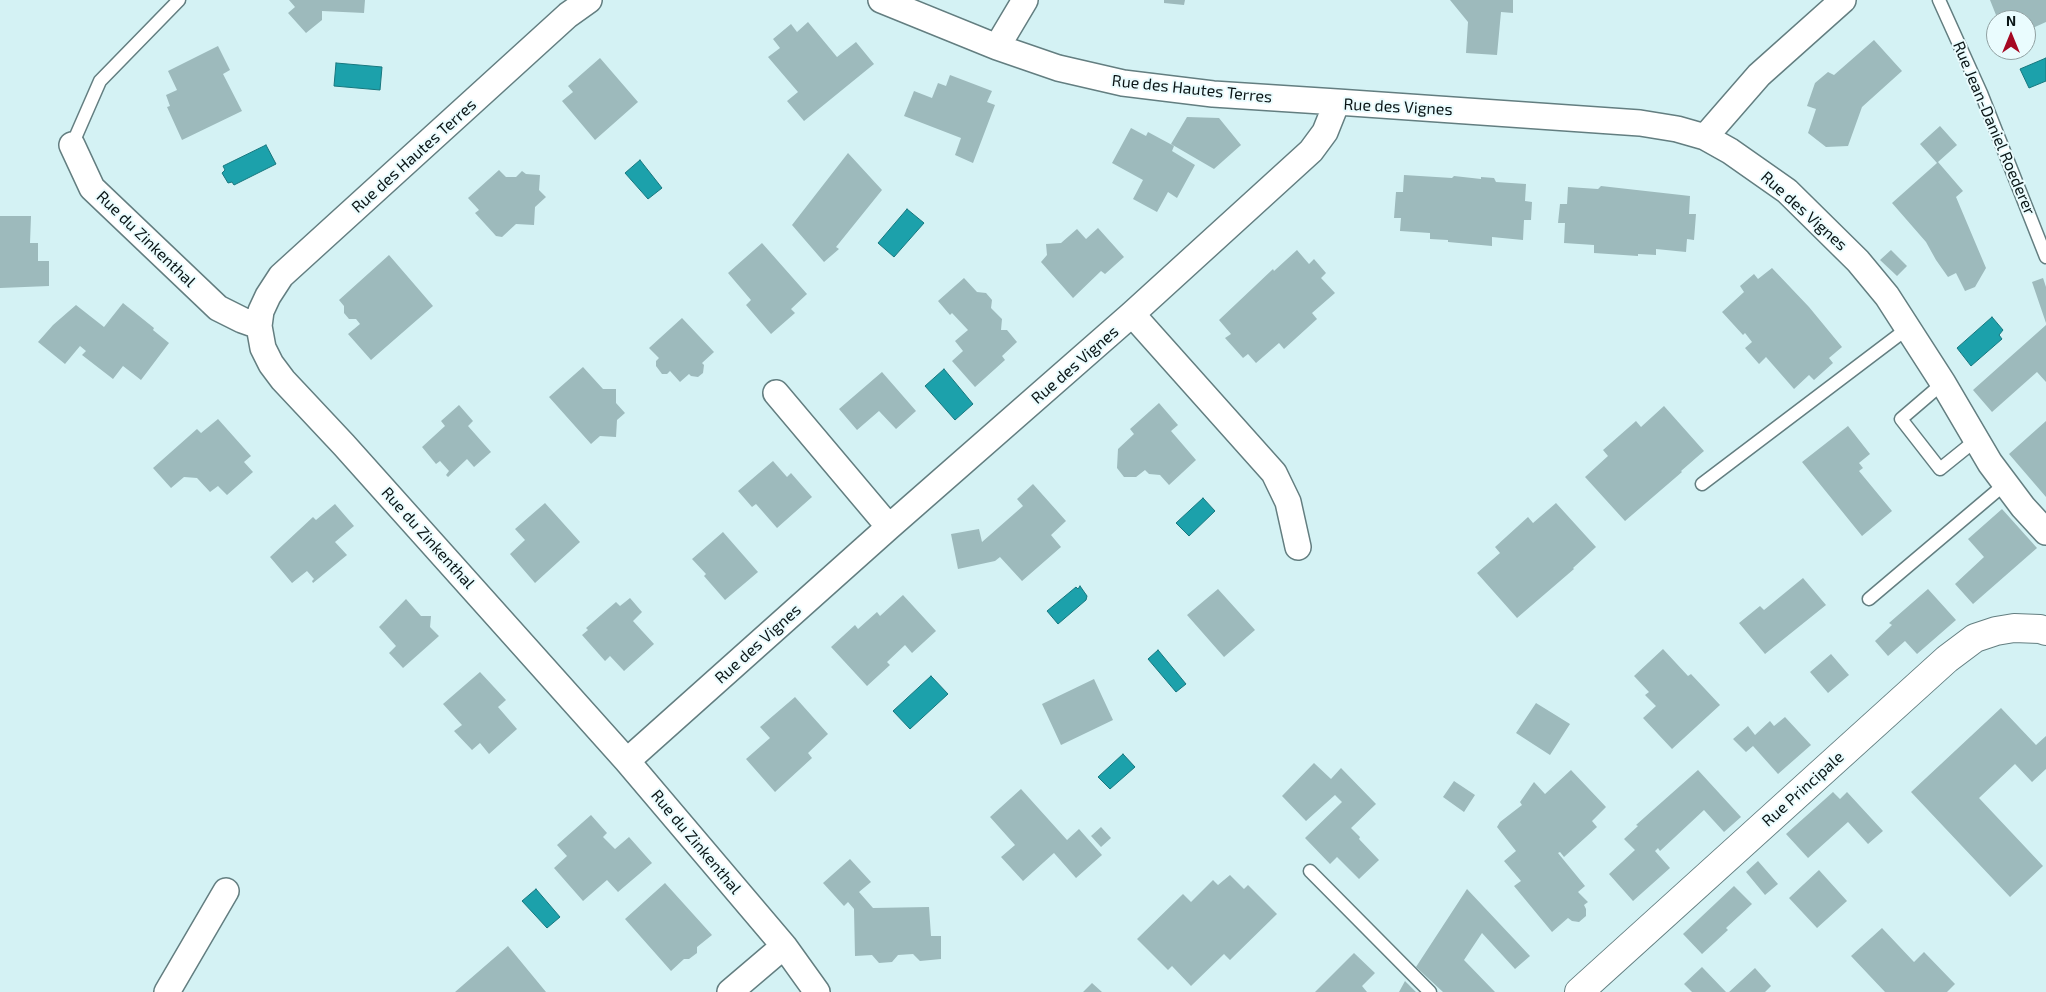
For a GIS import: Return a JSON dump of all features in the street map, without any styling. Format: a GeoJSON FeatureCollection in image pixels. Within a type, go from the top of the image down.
{"type":"FeatureCollection","features":[{"type":"Feature","properties":{"kind":"street","name":"Rue des Hautes Terres"},"geometry":{"type":"LineString","coordinates":[[259,326],[261,311],[281,276],[568,16],[589,0]]}},
{"type":"Feature","properties":{"kind":"street","name":"Rue des Hautes Terres"},"geometry":{"type":"LineString","coordinates":[[881,0],[997,47],[1058,68],[1123,83],[1213,94],[1337,102]]}},
{"type":"Feature","properties":{"kind":"street"},"geometry":{"type":"LineString","coordinates":[[997,47],[1025,0]]}},
{"type":"Feature","properties":{"kind":"street"},"geometry":{"type":"LineString","coordinates":[[1705,137],[1759,75],[1843,0]]}},
{"type":"Feature","properties":{"kind":"street","name":"Rue des Vignes"},"geometry":{"type":"LineString","coordinates":[[627,761],[889,527],[1132,314],[1311,151],[1324,132],[1337,102],[1640,123],[1705,137],[1752,165],[1787,191],[1858,261],[1886,296],[1908,328],[2005,484],[2046,532]]}},
{"type":"Feature","properties":{"kind":"street","name":"Rue du Zinkenthal"},"geometry":{"type":"LineString","coordinates":[[72,145],[92,188],[218,308],[259,326],[263,348],[271,364],[283,380],[344,445],[627,761],[784,946],[817,992]]}},
{"type":"Feature","properties":{"kind":"street"},"geometry":{"type":"LineString","coordinates":[[1132,314],[1274,474],[1288,502],[1298,547]]}},
{"type":"Feature","properties":{"kind":"street"},"geometry":{"type":"LineString","coordinates":[[776,393],[889,527]]}},
{"type":"Feature","properties":{"kind":"street","name":"Rue Principale"},"geometry":{"type":"LineString","coordinates":[[1579,992],[1947,658],[1975,638],[1996,631],[2014,628],[2046,631]]}},
{"type":"Feature","properties":{"kind":"street"},"geometry":{"type":"LineString","coordinates":[[167,992],[226,891]]}},
{"type":"Feature","properties":{"kind":"street"},"geometry":{"type":"LineString","coordinates":[[730,992],[784,946]]}},
{"type":"Feature","properties":{"kind":"lane"},"geometry":{"type":"LineString","coordinates":[[72,145],[100,81],[179,0]]}},
{"type":"Feature","properties":{"kind":"lane","name":"Rue Jean-Daniel Roederer"},"geometry":{"type":"LineString","coordinates":[[1939,0],[1981,92],[2046,257]]}},
{"type":"Feature","properties":{"kind":"lane"},"geometry":{"type":"LineString","coordinates":[[1702,484],[1908,328]]}},
{"type":"Feature","properties":{"kind":"lane"},"geometry":{"type":"LineString","coordinates":[[1943,383],[1901,419],[1940,469],[1976,440]]}},
{"type":"Feature","properties":{"kind":"lane"},"geometry":{"type":"LineString","coordinates":[[1869,599],[2005,484]]}},
{"type":"Feature","properties":{"kind":"lane"},"geometry":{"type":"LineString","coordinates":[[1310,871],[1430,992]]}},
{"type":"Feature","properties":{"kind":"water"},"geometry":{"type":"Polygon","coordinates":[[[2046,58],[2046,81],[2029,88],[2020,69],[2046,58]]]}},
{"type":"Feature","properties":{"kind":"water"},"geometry":{"type":"Polygon","coordinates":[[[336,63],[382,67],[380,90],[334,86],[336,63]]]}},
{"type":"Feature","properties":{"kind":"water"},"geometry":{"type":"Polygon","coordinates":[[[266,145],[276,164],[234,185],[232,182],[228,183],[222,173],[225,170],[223,166],[266,145]]]}},
{"type":"Feature","properties":{"kind":"water"},"geometry":{"type":"Polygon","coordinates":[[[640,160],[662,188],[648,199],[625,173],[640,160]]]}},
{"type":"Feature","properties":{"kind":"water"},"geometry":{"type":"Polygon","coordinates":[[[907,209],[924,223],[894,257],[878,243],[907,209]]]}},
{"type":"Feature","properties":{"kind":"water"},"geometry":{"type":"Polygon","coordinates":[[[1992,317],[2003,330],[1999,335],[2002,339],[1971,366],[1957,348],[1992,317]]]}},
{"type":"Feature","properties":{"kind":"water"},"geometry":{"type":"Polygon","coordinates":[[[944,369],[973,404],[955,420],[925,386],[944,369]]]}},
{"type":"Feature","properties":{"kind":"water"},"geometry":{"type":"Polygon","coordinates":[[[1203,498],[1215,511],[1189,536],[1176,523],[1203,498]]]}},
{"type":"Feature","properties":{"kind":"water"},"geometry":{"type":"Polygon","coordinates":[[[1080,586],[1087,596],[1086,600],[1058,624],[1047,611],[1076,587],[1078,589],[1080,586]]]}},
{"type":"Feature","properties":{"kind":"water"},"geometry":{"type":"Polygon","coordinates":[[[1158,650],[1186,684],[1176,692],[1148,659],[1158,650]]]}},
{"type":"Feature","properties":{"kind":"water"},"geometry":{"type":"Polygon","coordinates":[[[931,676],[948,694],[910,729],[893,711],[931,676]]]}},
{"type":"Feature","properties":{"kind":"water"},"geometry":{"type":"Polygon","coordinates":[[[1123,754],[1135,767],[1110,789],[1098,777],[1123,754]]]}},
{"type":"Feature","properties":{"kind":"water"},"geometry":{"type":"Polygon","coordinates":[[[536,889],[560,917],[547,928],[522,901],[536,889]]]}},
{"type":"Feature","properties":{"kind":"building"},"geometry":{"type":"Polygon","coordinates":[[[289,0],[365,0],[364,13],[322,11],[322,20],[306,33],[288,13],[295,7],[289,0]]]}},
{"type":"Feature","properties":{"kind":"building"},"geometry":{"type":"Polygon","coordinates":[[[1164,0],[1185,0],[1184,5],[1164,3],[1164,0]]]}},
{"type":"Feature","properties":{"kind":"building"},"geometry":{"type":"Polygon","coordinates":[[[1450,0],[1513,0],[1513,13],[1501,12],[1497,55],[1466,53],[1468,22],[1450,0]]]}},
{"type":"Feature","properties":{"kind":"building"},"geometry":{"type":"Polygon","coordinates":[[[1990,0],[2046,0],[2046,22],[2036,26],[2036,10],[1994,10],[1990,0]]]}},
{"type":"Feature","properties":{"kind":"building"},"geometry":{"type":"Polygon","coordinates":[[[808,22],[837,57],[856,42],[874,64],[804,121],[787,101],[798,92],[768,57],[780,48],[773,39],[791,24],[797,32],[808,22]]]}},
{"type":"Feature","properties":{"kind":"building"},"geometry":{"type":"Polygon","coordinates":[[[1874,40],[1902,71],[1862,107],[1848,146],[1826,147],[1808,133],[1816,109],[1807,106],[1815,83],[1828,72],[1834,75],[1874,40]]]}},
{"type":"Feature","properties":{"kind":"building"},"geometry":{"type":"Polygon","coordinates":[[[218,46],[230,70],[223,74],[242,111],[182,140],[167,107],[170,106],[166,95],[177,90],[168,71],[218,46]]]}},
{"type":"Feature","properties":{"kind":"building"},"geometry":{"type":"Polygon","coordinates":[[[600,58],[638,102],[595,140],[562,101],[573,92],[568,86],[600,58]]]}},
{"type":"Feature","properties":{"kind":"building"},"geometry":{"type":"Polygon","coordinates":[[[950,75],[992,91],[987,102],[995,105],[973,163],[955,155],[961,138],[904,116],[914,91],[932,98],[938,83],[946,86],[950,75]]]}},
{"type":"Feature","properties":{"kind":"building"},"geometry":{"type":"Polygon","coordinates":[[[1187,117],[1219,118],[1241,145],[1214,169],[1171,144],[1187,117]]]}},
{"type":"Feature","properties":{"kind":"building"},"geometry":{"type":"Polygon","coordinates":[[[1940,126],[1957,145],[1938,162],[1963,191],[1956,197],[1986,268],[1975,287],[1965,291],[1956,273],[1948,277],[1926,242],[1892,203],[1937,163],[1920,144],[1940,126]]]}},
{"type":"Feature","properties":{"kind":"building"},"geometry":{"type":"Polygon","coordinates":[[[1131,128],[1146,136],[1148,132],[1174,146],[1172,151],[1195,165],[1177,198],[1168,192],[1157,212],[1133,199],[1143,180],[1112,163],[1131,128]]]}},
{"type":"Feature","properties":{"kind":"building"},"geometry":{"type":"Polygon","coordinates":[[[848,153],[882,190],[836,247],[839,249],[824,262],[792,225],[848,153]]]}},
{"type":"Feature","properties":{"kind":"building"},"geometry":{"type":"Polygon","coordinates":[[[499,170],[506,177],[516,177],[522,171],[526,174],[540,175],[539,190],[546,197],[535,207],[534,225],[516,224],[502,237],[496,236],[475,213],[479,210],[468,198],[499,170]]]}},
{"type":"Feature","properties":{"kind":"building"},"geometry":{"type":"Polygon","coordinates":[[[1404,175],[1452,178],[1454,176],[1481,179],[1481,177],[1494,178],[1496,182],[1526,184],[1525,201],[1532,202],[1531,220],[1524,220],[1523,240],[1492,237],[1492,246],[1448,242],[1448,240],[1430,239],[1430,233],[1400,231],[1401,218],[1394,218],[1396,192],[1403,192],[1404,175]]]}},
{"type":"Feature","properties":{"kind":"building"},"geometry":{"type":"Polygon","coordinates":[[[1601,186],[1690,196],[1689,214],[1696,214],[1694,240],[1687,239],[1686,252],[1656,249],[1656,255],[1638,254],[1638,256],[1594,253],[1594,245],[1564,243],[1565,223],[1558,223],[1560,204],[1567,204],[1568,187],[1598,189],[1601,186]]]}},
{"type":"Feature","properties":{"kind":"building"},"geometry":{"type":"Polygon","coordinates":[[[0,216],[31,216],[30,243],[38,243],[38,261],[49,261],[49,286],[0,288],[0,216]]]}},
{"type":"Feature","properties":{"kind":"building"},"geometry":{"type":"Polygon","coordinates":[[[1098,228],[1124,257],[1105,274],[1101,271],[1073,298],[1041,262],[1047,255],[1046,244],[1061,243],[1077,229],[1086,239],[1098,228]]]}},
{"type":"Feature","properties":{"kind":"building"},"geometry":{"type":"Polygon","coordinates":[[[762,243],[807,294],[791,309],[795,313],[771,334],[746,305],[751,300],[728,273],[762,243]]]}},
{"type":"Feature","properties":{"kind":"building"},"geometry":{"type":"Polygon","coordinates":[[[1297,250],[1309,264],[1314,259],[1326,273],[1321,278],[1335,293],[1312,313],[1317,319],[1284,349],[1279,343],[1256,363],[1248,354],[1243,358],[1225,338],[1231,334],[1219,320],[1273,269],[1274,271],[1297,250]]]}},
{"type":"Feature","properties":{"kind":"building"},"geometry":{"type":"Polygon","coordinates":[[[1891,250],[1907,266],[1897,276],[1880,260],[1891,250]]]}},
{"type":"Feature","properties":{"kind":"building"},"geometry":{"type":"Polygon","coordinates":[[[389,255],[433,306],[371,360],[348,334],[360,324],[356,319],[349,319],[344,313],[344,306],[339,300],[389,255]]]}},
{"type":"Feature","properties":{"kind":"building"},"geometry":{"type":"Polygon","coordinates":[[[1772,268],[1809,307],[1842,347],[1829,358],[1833,363],[1814,380],[1809,375],[1794,389],[1766,357],[1759,364],[1745,348],[1752,342],[1722,312],[1744,292],[1740,286],[1754,274],[1758,279],[1772,268]]]}},
{"type":"Feature","properties":{"kind":"building"},"geometry":{"type":"Polygon","coordinates":[[[964,278],[977,292],[986,293],[992,300],[991,308],[1002,319],[1001,330],[1007,330],[1017,342],[1002,356],[1005,360],[975,387],[952,361],[963,351],[955,341],[968,330],[952,313],[950,315],[938,301],[964,278]]]}},
{"type":"Feature","properties":{"kind":"building"},"geometry":{"type":"Polygon","coordinates":[[[2043,278],[2046,287],[2046,323],[2032,282],[2043,278]]]}},
{"type":"Feature","properties":{"kind":"building"},"geometry":{"type":"Polygon","coordinates":[[[123,303],[169,343],[141,380],[123,366],[113,379],[82,355],[86,351],[80,346],[65,364],[38,342],[53,325],[76,305],[104,327],[123,303]]]}},
{"type":"Feature","properties":{"kind":"building"},"geometry":{"type":"Polygon","coordinates":[[[682,318],[714,352],[702,363],[704,365],[703,373],[698,377],[689,374],[680,382],[670,371],[667,374],[662,374],[656,366],[656,361],[659,358],[649,348],[682,318]]]}},
{"type":"Feature","properties":{"kind":"building"},"geometry":{"type":"Polygon","coordinates":[[[2046,325],[2046,382],[2037,372],[1992,412],[1973,390],[2046,325]]]}},
{"type":"Feature","properties":{"kind":"building"},"geometry":{"type":"Polygon","coordinates":[[[583,367],[603,389],[616,389],[616,403],[625,413],[617,420],[616,437],[600,436],[591,444],[549,397],[583,367]]]}},
{"type":"Feature","properties":{"kind":"building"},"geometry":{"type":"Polygon","coordinates":[[[882,372],[916,411],[896,429],[879,411],[857,430],[839,409],[882,372]]]}},
{"type":"Feature","properties":{"kind":"building"},"geometry":{"type":"Polygon","coordinates":[[[1159,403],[1178,425],[1171,431],[1196,460],[1169,485],[1160,475],[1149,474],[1145,470],[1136,477],[1124,477],[1117,468],[1118,449],[1134,434],[1130,429],[1159,403]]]}},
{"type":"Feature","properties":{"kind":"building"},"geometry":{"type":"Polygon","coordinates":[[[459,405],[473,421],[468,426],[491,452],[474,467],[467,459],[448,477],[446,475],[449,471],[440,461],[436,464],[422,447],[445,426],[441,421],[459,405]]]}},
{"type":"Feature","properties":{"kind":"building"},"geometry":{"type":"Polygon","coordinates":[[[1664,406],[1704,451],[1625,521],[1585,477],[1608,456],[1603,450],[1636,421],[1641,427],[1664,406]]]}},
{"type":"Feature","properties":{"kind":"building"},"geometry":{"type":"Polygon","coordinates":[[[218,419],[251,456],[244,462],[253,472],[227,495],[218,486],[210,492],[197,478],[184,477],[171,488],[153,468],[197,429],[201,433],[218,419]]]}},
{"type":"Feature","properties":{"kind":"building"},"geometry":{"type":"Polygon","coordinates":[[[2046,421],[2046,497],[2009,454],[2046,421]]]}},
{"type":"Feature","properties":{"kind":"building"},"geometry":{"type":"Polygon","coordinates":[[[1848,426],[1870,454],[1859,463],[1863,468],[1859,471],[1892,511],[1862,536],[1802,462],[1848,426]]]}},
{"type":"Feature","properties":{"kind":"building"},"geometry":{"type":"Polygon","coordinates":[[[773,461],[787,477],[791,473],[812,497],[777,528],[756,504],[752,507],[738,491],[773,461]]]}},
{"type":"Feature","properties":{"kind":"building"},"geometry":{"type":"Polygon","coordinates":[[[1033,484],[1066,521],[1051,535],[1061,547],[1022,581],[1000,557],[995,561],[958,569],[951,534],[979,529],[982,542],[1023,506],[1017,499],[1033,484]]]}},
{"type":"Feature","properties":{"kind":"building"},"geometry":{"type":"Polygon","coordinates":[[[545,503],[580,542],[535,583],[510,554],[525,540],[515,529],[545,503]]]}},
{"type":"Feature","properties":{"kind":"building"},"geometry":{"type":"Polygon","coordinates":[[[1556,503],[1596,547],[1574,569],[1517,618],[1477,573],[1500,553],[1495,547],[1528,517],[1533,523],[1556,503]]]}},
{"type":"Feature","properties":{"kind":"building"},"geometry":{"type":"Polygon","coordinates":[[[335,504],[354,526],[335,542],[347,555],[313,583],[314,579],[307,571],[292,583],[270,557],[313,517],[316,520],[335,504]]]}},
{"type":"Feature","properties":{"kind":"building"},"geometry":{"type":"Polygon","coordinates":[[[2002,509],[2037,548],[1973,604],[1955,584],[1984,557],[1968,539],[2002,509]]]}},
{"type":"Feature","properties":{"kind":"building"},"geometry":{"type":"Polygon","coordinates":[[[723,532],[758,572],[725,600],[704,576],[706,574],[692,559],[723,532]]]}},
{"type":"Feature","properties":{"kind":"building"},"geometry":{"type":"Polygon","coordinates":[[[1803,578],[1826,605],[1765,654],[1739,623],[1760,606],[1764,610],[1803,578]]]}},
{"type":"Feature","properties":{"kind":"building"},"geometry":{"type":"Polygon","coordinates":[[[1218,589],[1255,630],[1224,657],[1187,615],[1218,589]]]}},
{"type":"Feature","properties":{"kind":"building"},"geometry":{"type":"Polygon","coordinates":[[[1928,589],[1956,620],[1917,654],[1905,641],[1888,656],[1875,641],[1892,625],[1889,623],[1928,589]]]}},
{"type":"Feature","properties":{"kind":"building"},"geometry":{"type":"Polygon","coordinates":[[[903,595],[936,631],[912,653],[905,645],[887,662],[890,665],[867,686],[831,647],[855,625],[858,629],[877,612],[880,616],[903,595]]]}},
{"type":"Feature","properties":{"kind":"building"},"geometry":{"type":"Polygon","coordinates":[[[630,598],[642,612],[633,621],[654,644],[624,671],[610,656],[605,661],[582,635],[588,630],[586,628],[616,602],[620,606],[630,598]]]}},
{"type":"Feature","properties":{"kind":"building"},"geometry":{"type":"Polygon","coordinates":[[[406,599],[421,616],[431,616],[430,627],[439,636],[403,668],[389,653],[396,646],[379,627],[406,599]]]}},
{"type":"Feature","properties":{"kind":"building"},"geometry":{"type":"Polygon","coordinates":[[[1663,649],[1688,676],[1691,674],[1720,705],[1672,749],[1643,718],[1656,706],[1645,695],[1649,692],[1634,676],[1663,649]]]}},
{"type":"Feature","properties":{"kind":"building"},"geometry":{"type":"Polygon","coordinates":[[[1831,654],[1849,675],[1828,693],[1810,672],[1831,654]]]}},
{"type":"Feature","properties":{"kind":"building"},"geometry":{"type":"Polygon","coordinates":[[[480,672],[506,700],[498,707],[517,729],[489,754],[480,743],[472,750],[454,731],[462,725],[443,704],[480,672]]]}},
{"type":"Feature","properties":{"kind":"building"},"geometry":{"type":"Polygon","coordinates":[[[1094,679],[1113,720],[1061,745],[1042,704],[1094,679]]]}},
{"type":"Feature","properties":{"kind":"building"},"geometry":{"type":"Polygon","coordinates":[[[795,697],[828,734],[808,753],[812,758],[775,792],[746,759],[770,738],[760,727],[795,697]]]}},
{"type":"Feature","properties":{"kind":"building"},"geometry":{"type":"Polygon","coordinates":[[[1536,703],[1570,724],[1550,755],[1516,733],[1536,703]]]}},
{"type":"Feature","properties":{"kind":"building"},"geometry":{"type":"Polygon","coordinates":[[[2001,708],[2036,745],[2046,736],[2046,769],[2032,782],[2015,764],[1979,798],[2043,866],[2010,897],[1911,792],[2001,708]]]}},
{"type":"Feature","properties":{"kind":"building"},"geometry":{"type":"Polygon","coordinates":[[[1785,717],[1811,745],[1778,774],[1753,746],[1746,752],[1733,739],[1748,726],[1755,735],[1770,721],[1774,726],[1785,717]]]}},
{"type":"Feature","properties":{"kind":"building"},"geometry":{"type":"Polygon","coordinates":[[[1314,763],[1331,779],[1341,768],[1376,804],[1351,828],[1379,860],[1359,879],[1337,857],[1330,864],[1305,838],[1342,802],[1335,795],[1306,821],[1282,796],[1314,763]]]}},
{"type":"Feature","properties":{"kind":"building"},"geometry":{"type":"Polygon","coordinates":[[[1571,770],[1606,807],[1592,821],[1597,827],[1564,857],[1560,852],[1558,853],[1585,886],[1578,892],[1588,902],[1584,905],[1586,916],[1579,922],[1568,918],[1552,932],[1514,886],[1521,881],[1504,861],[1516,851],[1497,827],[1500,822],[1522,805],[1520,802],[1534,782],[1545,794],[1571,770]]]}},
{"type":"Feature","properties":{"kind":"building"},"geometry":{"type":"Polygon","coordinates":[[[1698,770],[1741,817],[1724,832],[1704,810],[1660,851],[1658,848],[1655,851],[1670,868],[1633,901],[1609,874],[1635,850],[1624,839],[1638,826],[1636,825],[1698,770]]]}},
{"type":"Feature","properties":{"kind":"building"},"geometry":{"type":"Polygon","coordinates":[[[1454,781],[1475,795],[1464,812],[1443,797],[1454,781]]]}},
{"type":"Feature","properties":{"kind":"building"},"geometry":{"type":"Polygon","coordinates":[[[1021,789],[1067,840],[1079,829],[1102,855],[1076,878],[1054,853],[1023,881],[1001,857],[1015,845],[990,817],[1021,789]]]}},
{"type":"Feature","properties":{"kind":"building"},"geometry":{"type":"Polygon","coordinates":[[[1833,792],[1840,799],[1847,792],[1883,831],[1868,844],[1848,822],[1808,858],[1786,834],[1833,792]]]}},
{"type":"Feature","properties":{"kind":"building"},"geometry":{"type":"Polygon","coordinates":[[[591,815],[607,833],[603,837],[615,849],[629,837],[652,863],[618,892],[607,880],[583,901],[554,868],[567,856],[557,845],[591,815]]]}},
{"type":"Feature","properties":{"kind":"building"},"geometry":{"type":"Polygon","coordinates":[[[1101,827],[1111,838],[1101,847],[1091,836],[1101,827]]]}},
{"type":"Feature","properties":{"kind":"building"},"geometry":{"type":"Polygon","coordinates":[[[850,859],[871,882],[859,892],[873,908],[929,907],[931,936],[941,936],[941,959],[920,961],[913,954],[898,955],[892,962],[879,963],[872,955],[855,956],[854,909],[848,902],[844,906],[823,883],[850,859]]]}},
{"type":"Feature","properties":{"kind":"building"},"geometry":{"type":"Polygon","coordinates":[[[1758,861],[1778,884],[1765,895],[1746,872],[1758,861]]]}},
{"type":"Feature","properties":{"kind":"building"},"geometry":{"type":"Polygon","coordinates":[[[1819,870],[1847,901],[1817,928],[1789,898],[1819,870]]]}},
{"type":"Feature","properties":{"kind":"building"},"geometry":{"type":"Polygon","coordinates":[[[1230,875],[1244,889],[1248,885],[1277,914],[1230,960],[1224,954],[1191,986],[1172,966],[1168,970],[1137,939],[1183,894],[1191,902],[1213,880],[1218,885],[1230,875]]]}},
{"type":"Feature","properties":{"kind":"building"},"geometry":{"type":"Polygon","coordinates":[[[665,883],[712,935],[697,947],[697,953],[689,959],[684,959],[671,971],[625,919],[665,883]]]}},
{"type":"Feature","properties":{"kind":"building"},"geometry":{"type":"Polygon","coordinates":[[[1734,886],[1752,904],[1702,954],[1683,934],[1734,886]]]}},
{"type":"Feature","properties":{"kind":"building"},"geometry":{"type":"Polygon","coordinates":[[[1467,889],[1530,956],[1515,969],[1482,933],[1464,960],[1495,992],[1443,992],[1416,967],[1467,889]]]}},
{"type":"Feature","properties":{"kind":"building"},"geometry":{"type":"Polygon","coordinates":[[[1882,928],[1914,962],[1924,952],[1955,984],[1947,992],[1885,992],[1851,956],[1882,928]]]}},
{"type":"Feature","properties":{"kind":"building"},"geometry":{"type":"Polygon","coordinates":[[[508,946],[546,992],[455,992],[508,946]]]}},
{"type":"Feature","properties":{"kind":"building"},"geometry":{"type":"Polygon","coordinates":[[[1354,953],[1375,973],[1362,986],[1367,992],[1315,992],[1354,953]]]}},
{"type":"Feature","properties":{"kind":"building"},"geometry":{"type":"Polygon","coordinates":[[[1702,967],[1726,992],[1692,992],[1684,984],[1702,967]]]}},
{"type":"Feature","properties":{"kind":"building"},"geometry":{"type":"Polygon","coordinates":[[[1755,968],[1771,986],[1765,992],[1729,992],[1755,968]]]}},
{"type":"Feature","properties":{"kind":"building"},"geometry":{"type":"Polygon","coordinates":[[[1405,981],[1416,992],[1399,992],[1405,981]]]}},
{"type":"Feature","properties":{"kind":"building"},"geometry":{"type":"Polygon","coordinates":[[[1092,983],[1102,992],[1083,992],[1092,983]]]}}]}
